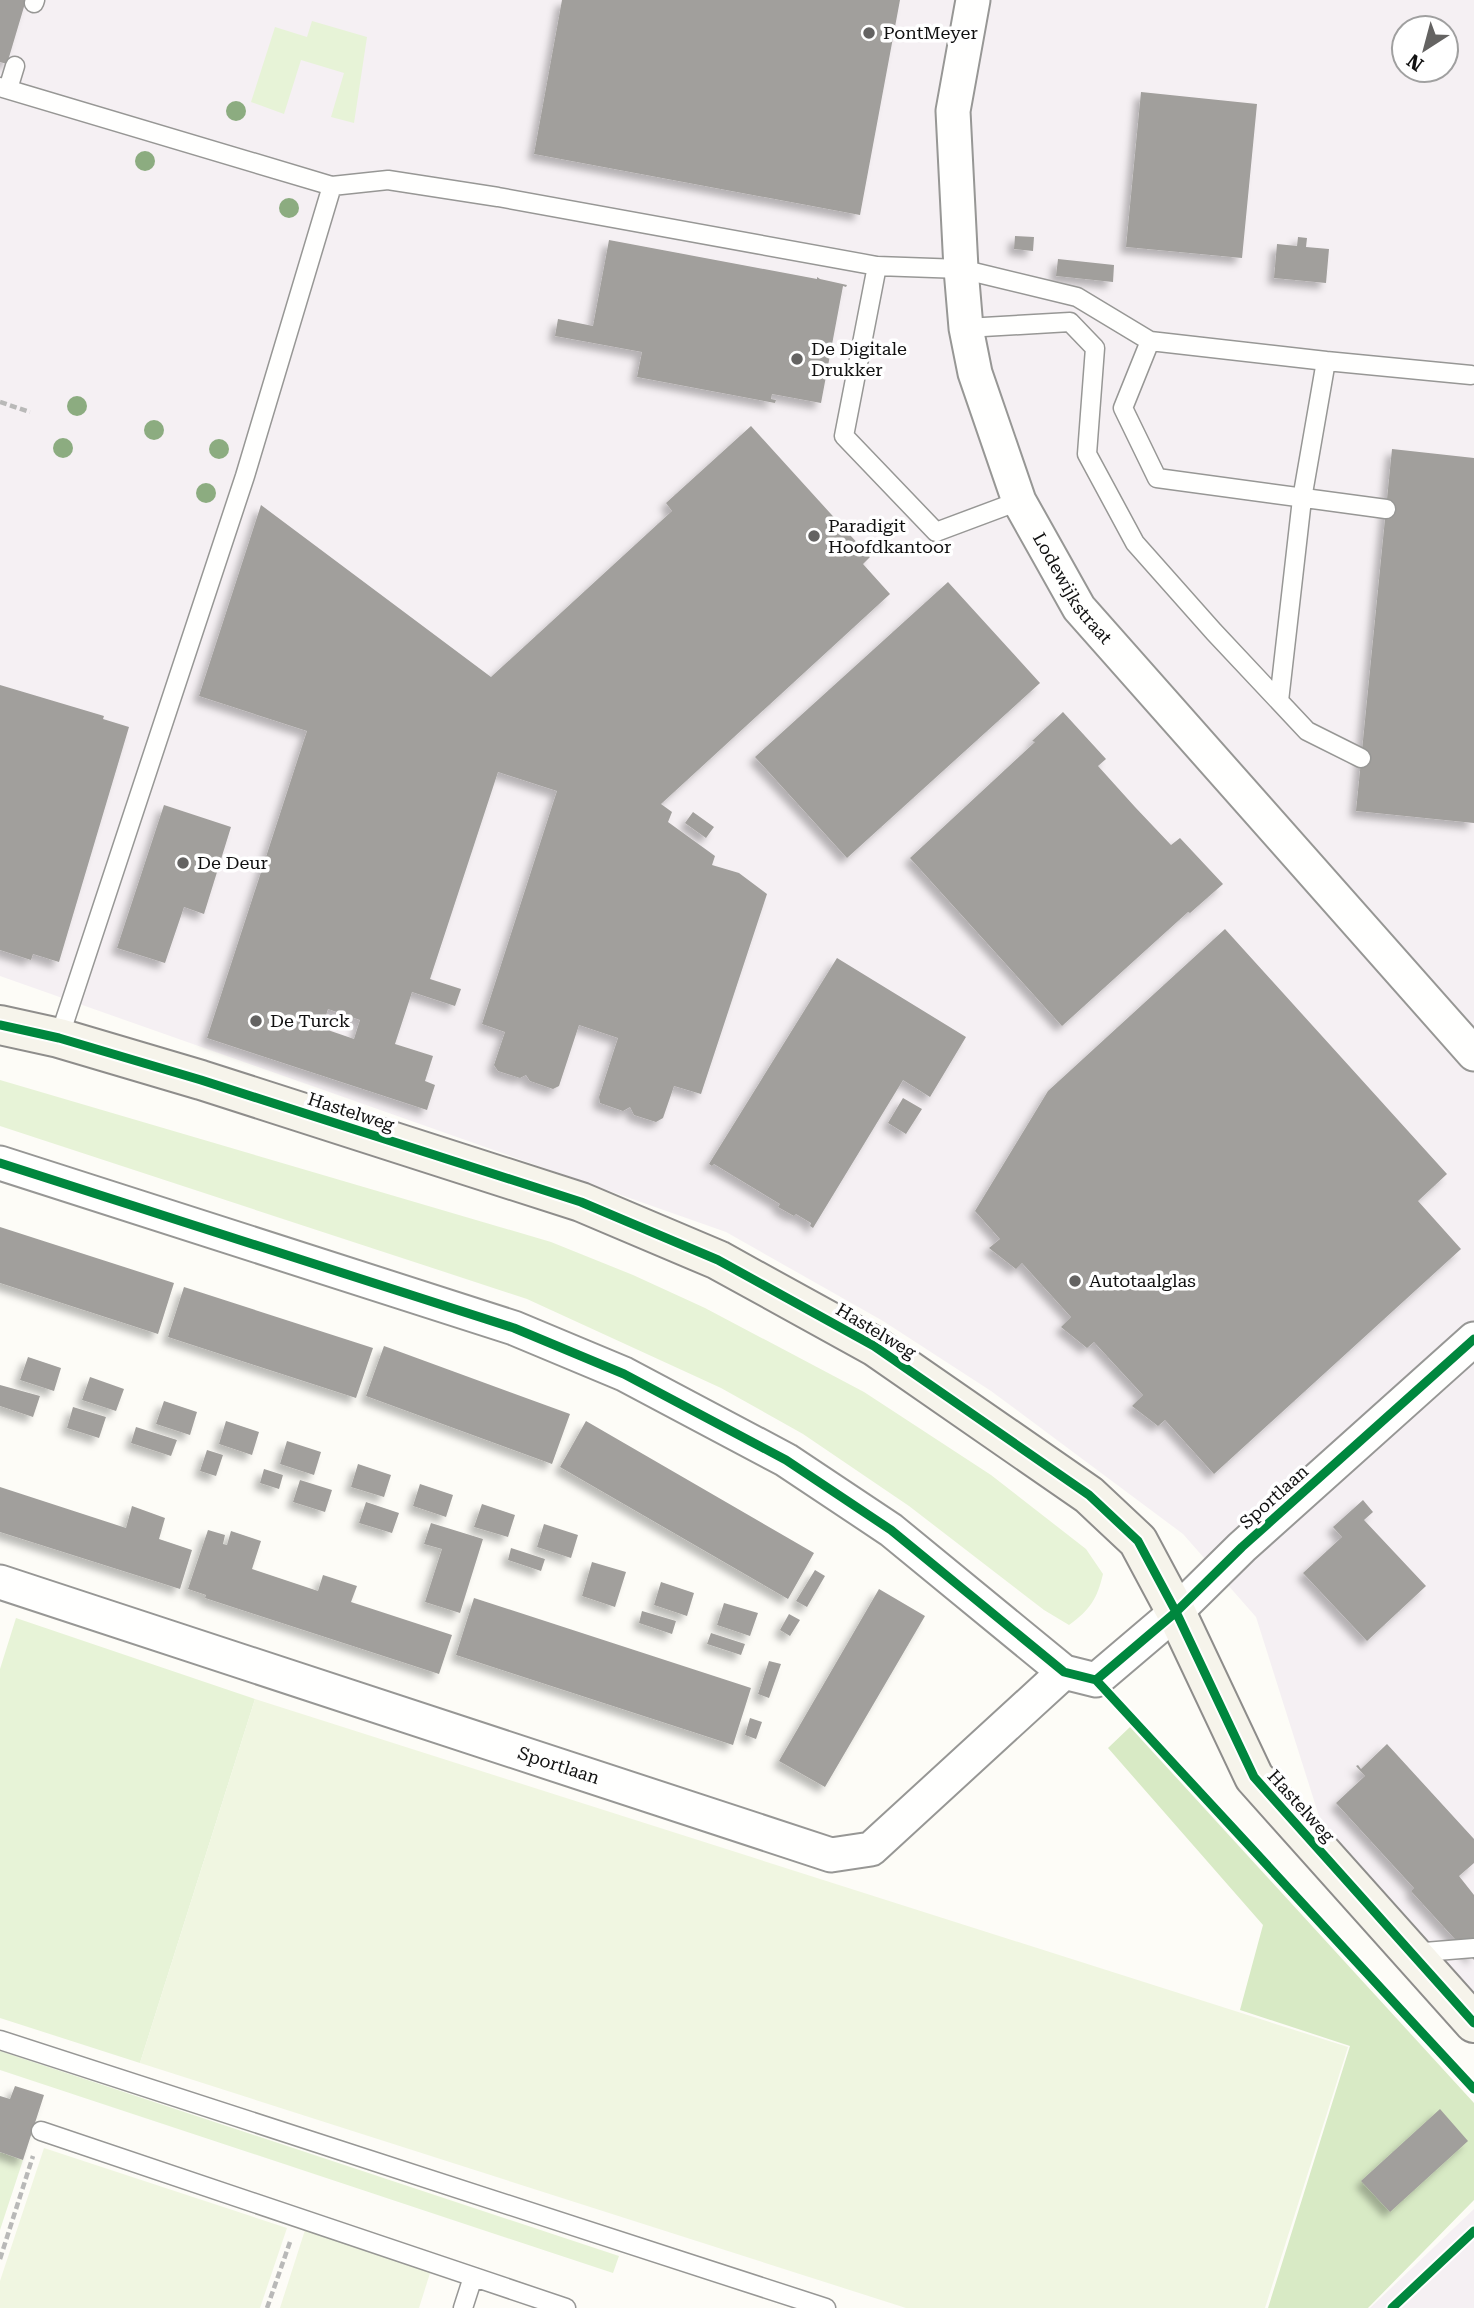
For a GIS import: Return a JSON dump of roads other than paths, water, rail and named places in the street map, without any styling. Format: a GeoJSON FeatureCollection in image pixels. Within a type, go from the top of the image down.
{"type":"FeatureCollection","features":[{"type":"Feature","properties":{"kind":"street","name":"Lodewijkstraat"},"geometry":{"type":"LineString","coordinates":[[973,0],[953,111],[961,269],[975,373],[1019,501],[1079,608],[1474,1054]]}},
{"type":"Feature","properties":{"kind":"street","name":"Hastelweg"},"geometry":{"type":"LineString","coordinates":[[0,1025],[59,1038],[201,1080],[581,1202],[718,1259],[874,1346],[1089,1494],[1138,1541],[1176,1612],[1254,1777],[1474,2023]]}},
{"type":"Feature","properties":{"kind":"street"},"geometry":{"type":"LineString","coordinates":[[0,1163],[513,1328],[624,1374],[786,1460],[891,1530],[1064,1672]]}},
{"type":"Feature","properties":{"kind":"street","name":"Sportlaan"},"geometry":{"type":"LineString","coordinates":[[0,1582],[831,1855],[871,1849],[1064,1672],[1096,1680],[1176,1612],[1242,1547],[1474,1339]]}},
{"type":"Feature","properties":{"kind":"lane"},"geometry":{"type":"LineString","coordinates":[[15,66],[4,88],[332,186],[388,180],[498,197],[877,266],[961,269],[1077,297],[1150,341],[1471,375]]}},
{"type":"Feature","properties":{"kind":"lane"},"geometry":{"type":"LineString","coordinates":[[59,1038],[244,476],[332,186]]}},
{"type":"Feature","properties":{"kind":"lane"},"geometry":{"type":"LineString","coordinates":[[877,266],[844,436],[936,533],[1019,501]]}},
{"type":"Feature","properties":{"kind":"lane"},"geometry":{"type":"LineString","coordinates":[[967,328],[1070,322],[1095,348],[1087,454],[1135,543],[1307,731],[1361,758]]}},
{"type":"Feature","properties":{"kind":"lane"},"geometry":{"type":"LineString","coordinates":[[1150,341],[1123,408],[1157,478],[1386,509]]}},
{"type":"Feature","properties":{"kind":"lane"},"geometry":{"type":"LineString","coordinates":[[1279,701],[1302,499],[1326,361]]}},
{"type":"Feature","properties":{"kind":"lane"},"geometry":{"type":"LineString","coordinates":[[1412,1953],[1474,1948]]}},
{"type":"Feature","properties":{"kind":"lane"},"geometry":{"type":"LineString","coordinates":[[0,2040],[816,2307]]}},
{"type":"Feature","properties":{"kind":"lane"},"geometry":{"type":"LineString","coordinates":[[41,2131],[566,2308]]}},
{"type":"Feature","properties":{"kind":"lane"},"geometry":{"type":"LineString","coordinates":[[463,2308],[473,2277]]}},
{"type":"Feature","properties":{"kind":"place","name":"PontMeyer"},"geometry":{"type":"Point","coordinates":[869,33]}},
{"type":"Feature","properties":{"kind":"place","name":"De Digitale Drukker"},"geometry":{"type":"Point","coordinates":[797,359]}},
{"type":"Feature","properties":{"kind":"place","name":"Paradigit Hoofdkantoor"},"geometry":{"type":"Point","coordinates":[814,536]}},
{"type":"Feature","properties":{"kind":"place","name":"De Deur"},"geometry":{"type":"Point","coordinates":[183,863]}},
{"type":"Feature","properties":{"kind":"place","name":"De Turck"},"geometry":{"type":"Point","coordinates":[256,1021]}},
{"type":"Feature","properties":{"kind":"place","name":"Autotaalglas"},"geometry":{"type":"Point","coordinates":[1075,1281]}}]}
